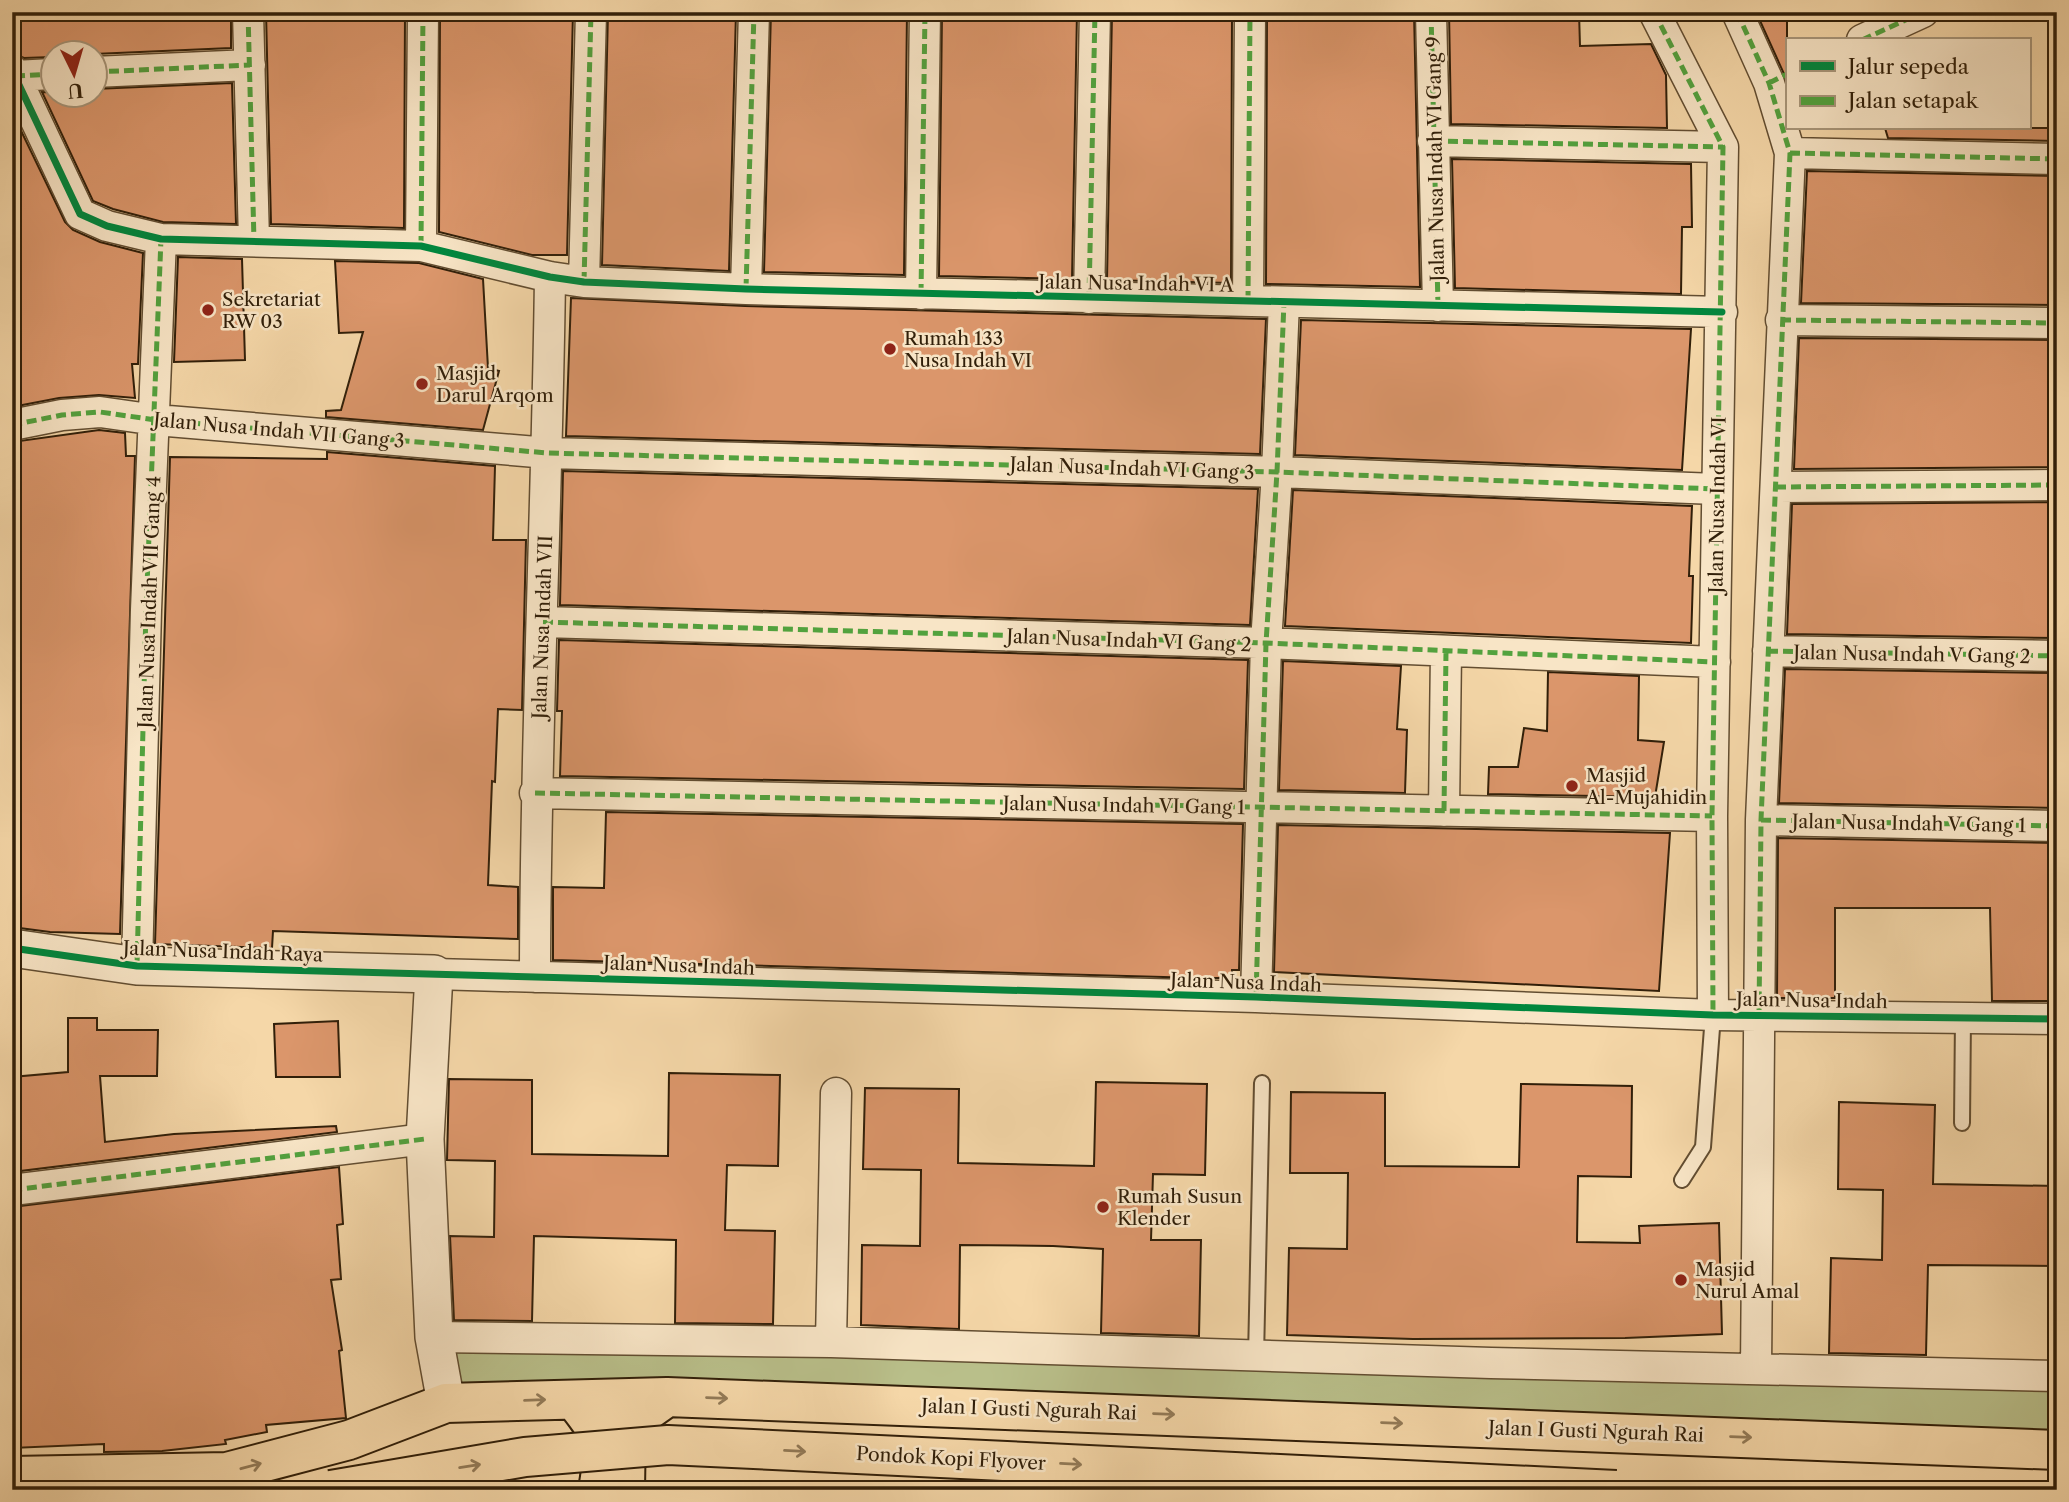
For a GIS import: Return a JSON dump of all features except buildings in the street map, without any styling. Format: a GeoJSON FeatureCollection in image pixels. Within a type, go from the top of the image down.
{"type":"FeatureCollection","features":[{"type":"Feature","properties":{"kind":"main road","name":"Jalan I Gusti Ngurah Rai"},"geometry":{"type":"LineString","coordinates":[[12,1476],[227,1472],[349,1440],[446,1403],[667,1397],[2057,1450]]}},
{"type":"Feature","properties":{"kind":"main road"},"geometry":{"type":"LineString","coordinates":[[625,1490],[626,1426],[667,1397]]}},
{"type":"Feature","properties":{"kind":"main road"},"geometry":{"type":"LineString","coordinates":[[575,1401],[599,1431],[603,1452],[598,1490]]}},
{"type":"Feature","properties":{"kind":"main road","name":"Pondok Kopi Flyover"},"geometry":{"type":"LineString","coordinates":[[331,1490],[524,1458],[667,1445],[1616,1490]]}},
{"type":"Feature","properties":{"kind":"street"},"geometry":{"type":"LineString","coordinates":[[248,12],[254,241]]}},
{"type":"Feature","properties":{"kind":"street"},"geometry":{"type":"LineString","coordinates":[[421,246],[423,12]]}},
{"type":"Feature","properties":{"kind":"street"},"geometry":{"type":"LineString","coordinates":[[584,282],[591,12]]}},
{"type":"Feature","properties":{"kind":"street"},"geometry":{"type":"LineString","coordinates":[[746,289],[754,12]]}},
{"type":"Feature","properties":{"kind":"street"},"geometry":{"type":"LineString","coordinates":[[921,294],[925,12]]}},
{"type":"Feature","properties":{"kind":"street"},"geometry":{"type":"LineString","coordinates":[[1089,298],[1096,12]]}},
{"type":"Feature","properties":{"kind":"street"},"geometry":{"type":"LineString","coordinates":[[1248,302],[1250,12]]}},
{"type":"Feature","properties":{"kind":"street","name":"Jalan Nusa Indah VI Gang 9"},"geometry":{"type":"LineString","coordinates":[[1431,12],[1438,306]]}},
{"type":"Feature","properties":{"kind":"street","name":"Jalan Nusa Indah VI"},"geometry":{"type":"LineString","coordinates":[[1654,12],[1723,146],[1712,816],[1718,1015]]}},
{"type":"Feature","properties":{"kind":"street"},"geometry":{"type":"LineString","coordinates":[[1737,12],[1778,78],[1786,128]]}},
{"type":"Feature","properties":{"kind":"street"},"geometry":{"type":"LineString","coordinates":[[1866,38],[1923,12]]}},
{"type":"Feature","properties":{"kind":"street"},"geometry":{"type":"LineString","coordinates":[[108,71],[250,65]]}},
{"type":"Feature","properties":{"kind":"street"},"geometry":{"type":"LineString","coordinates":[[14,73],[38,74]]}},
{"type":"Feature","properties":{"kind":"street","name":"Jalan Nusa Indah VI A"},"geometry":{"type":"LineString","coordinates":[[14,73],[80,214],[107,226],[161,239],[421,246],[550,277],[584,282],[921,294],[1722,312]]}},
{"type":"Feature","properties":{"kind":"street"},"geometry":{"type":"LineString","coordinates":[[1756,1370],[1756,1015],[1760,820],[1790,153],[1786,130]]}},
{"type":"Feature","properties":{"kind":"street"},"geometry":{"type":"LineString","coordinates":[[1433,141],[1723,146]]}},
{"type":"Feature","properties":{"kind":"street"},"geometry":{"type":"LineString","coordinates":[[1790,153],[2057,159]]}},
{"type":"Feature","properties":{"kind":"street","name":"Jalan Nusa Indah VII Gang 4"},"geometry":{"type":"LineString","coordinates":[[137,966],[146,610],[156,420],[161,239]]}},
{"type":"Feature","properties":{"kind":"street","name":"Jalan Nusa Indah VII"},"geometry":{"type":"LineString","coordinates":[[535,977],[535,793],[548,453],[550,277]]}},
{"type":"Feature","properties":{"kind":"street"},"geometry":{"type":"LineString","coordinates":[[1256,997],[1264,808],[1266,643],[1278,472],[1284,302]]}},
{"type":"Feature","properties":{"kind":"street"},"geometry":{"type":"LineString","coordinates":[[1781,320],[2057,323]]}},
{"type":"Feature","properties":{"kind":"street","name":"Jalan Nusa Indah VII Gang 3"},"geometry":{"type":"LineString","coordinates":[[12,425],[62,415],[100,412],[156,420],[548,453]]}},
{"type":"Feature","properties":{"kind":"street","name":"Jalan Nusa Indah VI Gang 3"},"geometry":{"type":"LineString","coordinates":[[548,453],[1278,472],[1716,489]]}},
{"type":"Feature","properties":{"kind":"street"},"geometry":{"type":"LineString","coordinates":[[1776,486],[2057,485]]}},
{"type":"Feature","properties":{"kind":"street","name":"Jalan Nusa Indah VI Gang 2"},"geometry":{"type":"LineString","coordinates":[[543,622],[1266,643],[1715,662]]}},
{"type":"Feature","properties":{"kind":"street"},"geometry":{"type":"LineString","coordinates":[[1444,811],[1446,651]]}},
{"type":"Feature","properties":{"kind":"street","name":"Jalan Nusa Indah V Gang 2"},"geometry":{"type":"LineString","coordinates":[[1768,651],[2057,656]]}},
{"type":"Feature","properties":{"kind":"street","name":"Jalan Nusa Indah VI Gang 1"},"geometry":{"type":"LineString","coordinates":[[535,793],[1712,816]]}},
{"type":"Feature","properties":{"kind":"street","name":"Jalan Nusa Indah V Gang 1"},"geometry":{"type":"LineString","coordinates":[[1760,820],[2057,826]]}},
{"type":"Feature","properties":{"kind":"street","name":"Jalan Nusa Indah Raya"},"geometry":{"type":"LineString","coordinates":[[12,948],[137,966],[434,974]]}},
{"type":"Feature","properties":{"kind":"street"},"geometry":{"type":"LineString","coordinates":[[434,974],[425,1139],[434,1337],[446,1403]]}},
{"type":"Feature","properties":{"kind":"street","name":"Jalan Nusa Indah"},"geometry":{"type":"LineString","coordinates":[[434,974],[1256,997],[1718,1015],[2057,1019]]}},
{"type":"Feature","properties":{"kind":"street"},"geometry":{"type":"LineString","coordinates":[[831,1342],[836,1093]]}},
{"type":"Feature","properties":{"kind":"street"},"geometry":{"type":"LineString","coordinates":[[12,1189],[425,1139]]}},
{"type":"Feature","properties":{"kind":"street"},"geometry":{"type":"LineString","coordinates":[[434,1337],[831,1342],[1256,1357],[2057,1376]]}},
{"type":"Feature","properties":{"kind":"lane"},"geometry":{"type":"LineString","coordinates":[[1682,1180],[1703,1147],[1718,1015]]}},
{"type":"Feature","properties":{"kind":"lane"},"geometry":{"type":"LineString","coordinates":[[1962,1123],[1963,1017]]}},
{"type":"Feature","properties":{"kind":"lane"},"geometry":{"type":"LineString","coordinates":[[1256,1357],[1262,1083]]}},
{"type":"Feature","properties":{"kind":"green space"},"geometry":{"type":"Polygon","coordinates":[[[434,1337],[2057,1378],[2057,1450],[446,1403],[434,1337]]]}},
{"type":"Feature","properties":{"kind":"marked path"},"geometry":{"type":"LineString","coordinates":[[248,12],[254,241]]}},
{"type":"Feature","properties":{"kind":"marked path"},"geometry":{"type":"LineString","coordinates":[[421,246],[423,12]]}},
{"type":"Feature","properties":{"kind":"marked path"},"geometry":{"type":"LineString","coordinates":[[584,282],[591,12]]}},
{"type":"Feature","properties":{"kind":"marked path"},"geometry":{"type":"LineString","coordinates":[[746,289],[754,12]]}},
{"type":"Feature","properties":{"kind":"marked path"},"geometry":{"type":"LineString","coordinates":[[921,294],[925,12]]}},
{"type":"Feature","properties":{"kind":"marked path"},"geometry":{"type":"LineString","coordinates":[[1089,298],[1095,12]]}},
{"type":"Feature","properties":{"kind":"marked path"},"geometry":{"type":"LineString","coordinates":[[1248,301],[1250,12]]}},
{"type":"Feature","properties":{"kind":"marked path"},"geometry":{"type":"LineString","coordinates":[[1431,12],[1438,306]]}},
{"type":"Feature","properties":{"kind":"marked path"},"geometry":{"type":"LineString","coordinates":[[1654,12],[1723,147],[1712,816],[1713,1015]]}},
{"type":"Feature","properties":{"kind":"marked path"},"geometry":{"type":"LineString","coordinates":[[1737,12],[1769,83],[1790,153],[1761,820],[1759,1015]]}},
{"type":"Feature","properties":{"kind":"marked path"},"geometry":{"type":"LineString","coordinates":[[1866,38],[1923,12]]}},
{"type":"Feature","properties":{"kind":"marked path"},"geometry":{"type":"LineString","coordinates":[[108,71],[250,65]]}},
{"type":"Feature","properties":{"kind":"marked path"},"geometry":{"type":"LineString","coordinates":[[1769,83],[1786,74]]}},
{"type":"Feature","properties":{"kind":"marked path"},"geometry":{"type":"LineString","coordinates":[[15,76],[38,75]]}},
{"type":"Feature","properties":{"kind":"marked path"},"geometry":{"type":"LineString","coordinates":[[1433,141],[1723,147]]}},
{"type":"Feature","properties":{"kind":"marked path"},"geometry":{"type":"LineString","coordinates":[[1790,153],[2057,159]]}},
{"type":"Feature","properties":{"kind":"marked path"},"geometry":{"type":"LineString","coordinates":[[137,966],[146,610],[161,239]]}},
{"type":"Feature","properties":{"kind":"marked path"},"geometry":{"type":"LineString","coordinates":[[1256,997],[1266,643],[1284,302]]}},
{"type":"Feature","properties":{"kind":"marked path"},"geometry":{"type":"LineString","coordinates":[[1781,320],[2057,323]]}},
{"type":"Feature","properties":{"kind":"marked path"},"geometry":{"type":"LineString","coordinates":[[12,425],[62,415],[100,412],[156,420],[548,453],[1277,472],[1716,489]]}},
{"type":"Feature","properties":{"kind":"marked path"},"geometry":{"type":"LineString","coordinates":[[1776,487],[2057,485]]}},
{"type":"Feature","properties":{"kind":"marked path"},"geometry":{"type":"LineString","coordinates":[[543,622],[1266,643],[1715,662]]}},
{"type":"Feature","properties":{"kind":"marked path"},"geometry":{"type":"LineString","coordinates":[[1444,811],[1446,651]]}},
{"type":"Feature","properties":{"kind":"marked path"},"geometry":{"type":"LineString","coordinates":[[1768,651],[2057,656]]}},
{"type":"Feature","properties":{"kind":"marked path"},"geometry":{"type":"LineString","coordinates":[[535,793],[1712,816]]}},
{"type":"Feature","properties":{"kind":"marked path"},"geometry":{"type":"LineString","coordinates":[[1761,820],[2057,826]]}},
{"type":"Feature","properties":{"kind":"marked path"},"geometry":{"type":"LineString","coordinates":[[12,1190],[425,1139]]}},
{"type":"Feature","properties":{"kind":"cycle path"},"geometry":{"type":"LineString","coordinates":[[12,70],[80,214],[107,226],[161,239],[421,246],[550,277],[584,282],[746,289],[1722,312]]}},
{"type":"Feature","properties":{"kind":"cycle path"},"geometry":{"type":"LineString","coordinates":[[12,948],[137,966],[1256,997],[1713,1015],[2057,1019]]}},
{"type":"Feature","properties":{"kind":"place","name":"Sekretariat RW 03"},"geometry":{"type":"Point","coordinates":[208,310]}},
{"type":"Feature","properties":{"kind":"place","name":"Rumah 133 Nusa Indah VI"},"geometry":{"type":"Point","coordinates":[890,349]}},
{"type":"Feature","properties":{"kind":"place","name":"Masjid Darul Arqom"},"geometry":{"type":"Point","coordinates":[422,384]}},
{"type":"Feature","properties":{"kind":"place","name":"Masjid Al-Mujahidin"},"geometry":{"type":"Point","coordinates":[1572,786]}},
{"type":"Feature","properties":{"kind":"place","name":"Rumah Susun Klender"},"geometry":{"type":"Point","coordinates":[1103,1207]}},
{"type":"Feature","properties":{"kind":"place","name":"Masjid Nurul Amal"},"geometry":{"type":"Point","coordinates":[1681,1280]}}]}
